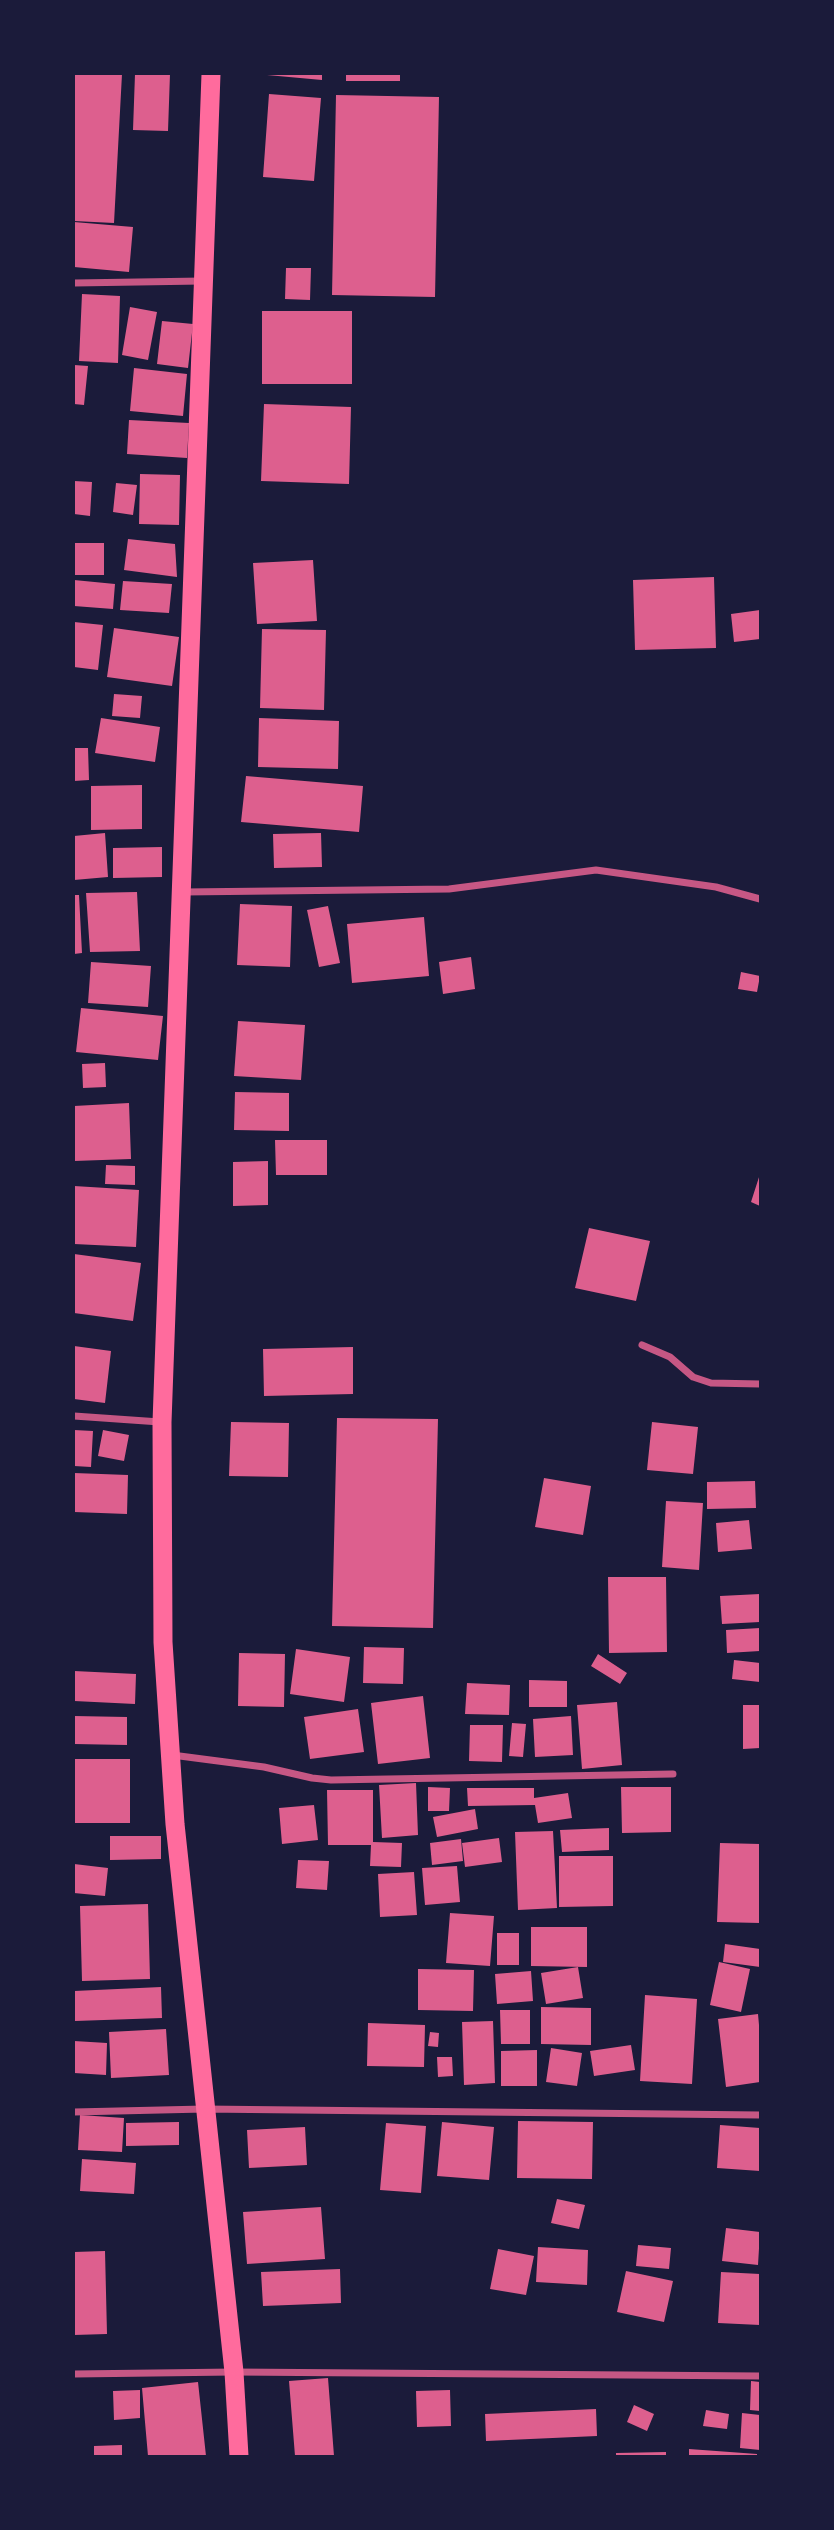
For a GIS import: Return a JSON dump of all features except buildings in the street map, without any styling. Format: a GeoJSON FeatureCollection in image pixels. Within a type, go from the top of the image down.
{"type":"FeatureCollection","features":[{"type":"Feature","properties":{"kind":"highway"},"geometry":{"type":"LineString","coordinates":[[211,74],[162,1422],[163,1642],[176,1838],[234,2372],[239,2456]]}},
{"type":"Feature","properties":{"kind":"street"},"geometry":{"type":"LineString","coordinates":[[74,283],[202,281]]}},
{"type":"Feature","properties":{"kind":"street"},"geometry":{"type":"LineString","coordinates":[[180,892],[449,889],[596,870],[716,887],[761,899]]}},
{"type":"Feature","properties":{"kind":"street"},"geometry":{"type":"LineString","coordinates":[[642,1345],[670,1357],[693,1377],[711,1383],[761,1384]]}},
{"type":"Feature","properties":{"kind":"street"},"geometry":{"type":"LineString","coordinates":[[74,1416],[162,1422]]}},
{"type":"Feature","properties":{"kind":"street"},"geometry":{"type":"LineString","coordinates":[[171,1755],[264,1767],[331,1780],[673,1774]]}},
{"type":"Feature","properties":{"kind":"street"},"geometry":{"type":"LineString","coordinates":[[74,2112],[204,2109],[761,2115]]}},
{"type":"Feature","properties":{"kind":"street"},"geometry":{"type":"LineString","coordinates":[[74,2374],[234,2372],[761,2376]]}}]}
